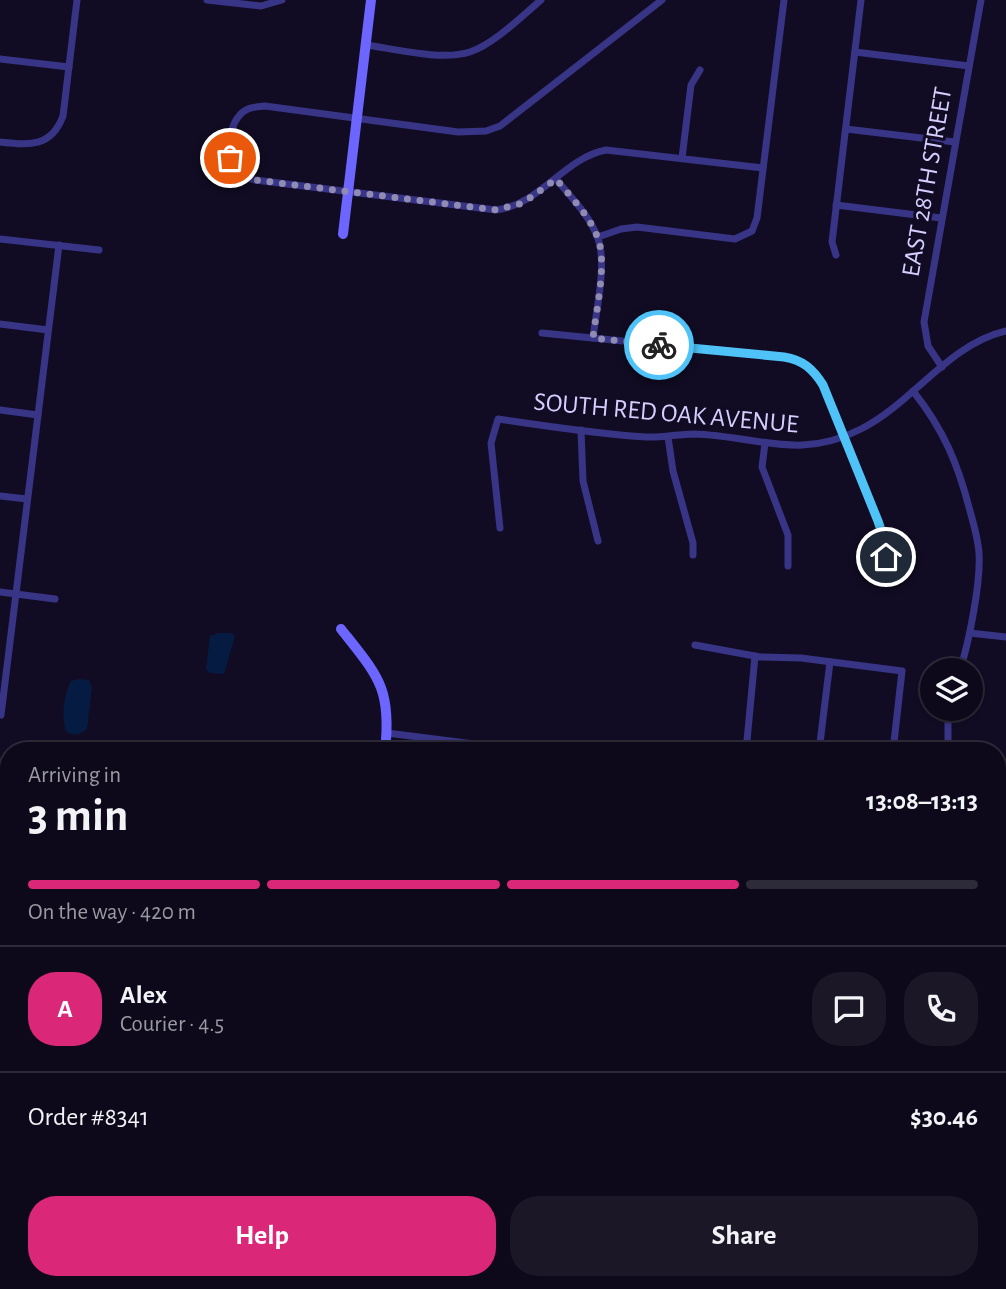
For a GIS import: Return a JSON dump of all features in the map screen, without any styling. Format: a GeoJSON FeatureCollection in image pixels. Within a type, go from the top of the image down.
{"type":"FeatureCollection","features":[{"type":"Feature","properties":{"kind":"street"},"geometry":{"type":"LineString","coordinates":[[0,142],[31,145],[49,137],[57,128],[62,116],[77,0]]}},
{"type":"Feature","properties":{"kind":"street"},"geometry":{"type":"LineString","coordinates":[[207,0],[261,6],[282,0]]}},
{"type":"Feature","properties":{"kind":"street"},"geometry":{"type":"LineString","coordinates":[[343,234],[371,0]]}},
{"type":"Feature","properties":{"kind":"street"},"geometry":{"type":"LineString","coordinates":[[366,46],[442,55],[470,52],[485,44],[541,0]]}},
{"type":"Feature","properties":{"kind":"street"},"geometry":{"type":"LineString","coordinates":[[662,0],[500,125],[486,131],[458,132],[265,106],[252,107],[237,117],[233,128],[230,158],[234,169],[240,177],[496,210],[523,203],[585,157],[606,150],[763,168]]}},
{"type":"Feature","properties":{"kind":"street"},"geometry":{"type":"LineString","coordinates":[[598,237],[637,227],[727,239],[742,237],[752,231],[757,218],[784,0]]}},
{"type":"Feature","properties":{"kind":"street"},"geometry":{"type":"LineString","coordinates":[[836,255],[832,242],[861,0]]}},
{"type":"Feature","properties":{"kind":"street","name":"EAST 28TH STREET"},"geometry":{"type":"LineString","coordinates":[[942,367],[928,345],[923,322],[981,0]]}},
{"type":"Feature","properties":{"kind":"street"},"geometry":{"type":"LineString","coordinates":[[855,52],[969,66]]}},
{"type":"Feature","properties":{"kind":"street"},"geometry":{"type":"LineString","coordinates":[[0,59],[69,67]]}},
{"type":"Feature","properties":{"kind":"street"},"geometry":{"type":"LineString","coordinates":[[682,158],[691,85],[700,70]]}},
{"type":"Feature","properties":{"kind":"street"},"geometry":{"type":"LineString","coordinates":[[846,129],[955,142]]}},
{"type":"Feature","properties":{"kind":"street"},"geometry":{"type":"LineString","coordinates":[[556,179],[589,220],[598,237],[602,254],[593,338]]}},
{"type":"Feature","properties":{"kind":"street"},"geometry":{"type":"LineString","coordinates":[[836,205],[941,218]]}},
{"type":"Feature","properties":{"kind":"street"},"geometry":{"type":"LineString","coordinates":[[0,239],[99,250]]}},
{"type":"Feature","properties":{"kind":"street"},"geometry":{"type":"LineString","coordinates":[[1,715],[59,245]]}},
{"type":"Feature","properties":{"kind":"street"},"geometry":{"type":"LineString","coordinates":[[0,324],[48,330]]}},
{"type":"Feature","properties":{"kind":"street","name":"SOUTH RED OAK AVENUE"},"geometry":{"type":"LineString","coordinates":[[500,528],[491,443],[498,419],[581,430],[668,437],[694,435],[806,447],[843,438],[878,419],[976,342],[1006,331]]}},
{"type":"Feature","properties":{"kind":"street"},"geometry":{"type":"LineString","coordinates":[[542,333],[698,347],[799,360],[809,366],[823,385],[881,530],[886,557],[884,576]]}},
{"type":"Feature","properties":{"kind":"street"},"geometry":{"type":"LineString","coordinates":[[913,391],[934,417],[956,461],[975,532],[979,566],[970,633],[963,658]]}},
{"type":"Feature","properties":{"kind":"street"},"geometry":{"type":"LineString","coordinates":[[0,410],[38,415]]}},
{"type":"Feature","properties":{"kind":"street"},"geometry":{"type":"LineString","coordinates":[[581,430],[583,481],[598,541]]}},
{"type":"Feature","properties":{"kind":"street"},"geometry":{"type":"LineString","coordinates":[[668,437],[673,471],[693,543],[693,555]]}},
{"type":"Feature","properties":{"kind":"street"},"geometry":{"type":"LineString","coordinates":[[765,443],[762,467],[788,536],[788,566]]}},
{"type":"Feature","properties":{"kind":"street"},"geometry":{"type":"LineString","coordinates":[[0,496],[27,499]]}},
{"type":"Feature","properties":{"kind":"street"},"geometry":{"type":"LineString","coordinates":[[0,592],[55,599]]}},
{"type":"Feature","properties":{"kind":"street"},"geometry":{"type":"LineString","coordinates":[[341,629],[380,680],[385,699],[386,742]]}},
{"type":"Feature","properties":{"kind":"street"},"geometry":{"type":"LineString","coordinates":[[970,633],[1006,638]]}},
{"type":"Feature","properties":{"kind":"street"},"geometry":{"type":"LineString","coordinates":[[695,645],[755,656],[902,671],[894,742]]}},
{"type":"Feature","properties":{"kind":"street"},"geometry":{"type":"LineString","coordinates":[[747,742],[755,656]]}},
{"type":"Feature","properties":{"kind":"street"},"geometry":{"type":"LineString","coordinates":[[819,742],[830,662]]}},
{"type":"Feature","properties":{"kind":"street"},"geometry":{"type":"LineString","coordinates":[[948,721],[948,742]]}},
{"type":"Feature","properties":{"kind":"street"},"geometry":{"type":"LineString","coordinates":[[387,733],[458,742]]}},
{"type":"Feature","properties":{"kind":"water"},"geometry":{"type":"Polygon","coordinates":[[[232,633],[235,636],[224,674],[210,673],[206,669],[210,636],[232,633]]]}},
{"type":"Feature","properties":{"kind":"water"},"geometry":{"type":"Polygon","coordinates":[[[89,680],[92,688],[87,729],[74,735],[66,731],[64,706],[71,681],[89,680]]]}},
{"type":"Feature","properties":{"kind":"way so far"},"geometry":{"type":"LineString","coordinates":[[230,158],[240,177],[255,180],[496,210],[523,203],[556,179],[589,220],[598,237],[602,254],[593,338],[659,345]]}},
{"type":"Feature","properties":{"kind":"route"},"geometry":{"type":"LineString","coordinates":[[659,345],[691,346],[792,358],[809,366],[823,385],[878,521],[886,557]]}}]}
